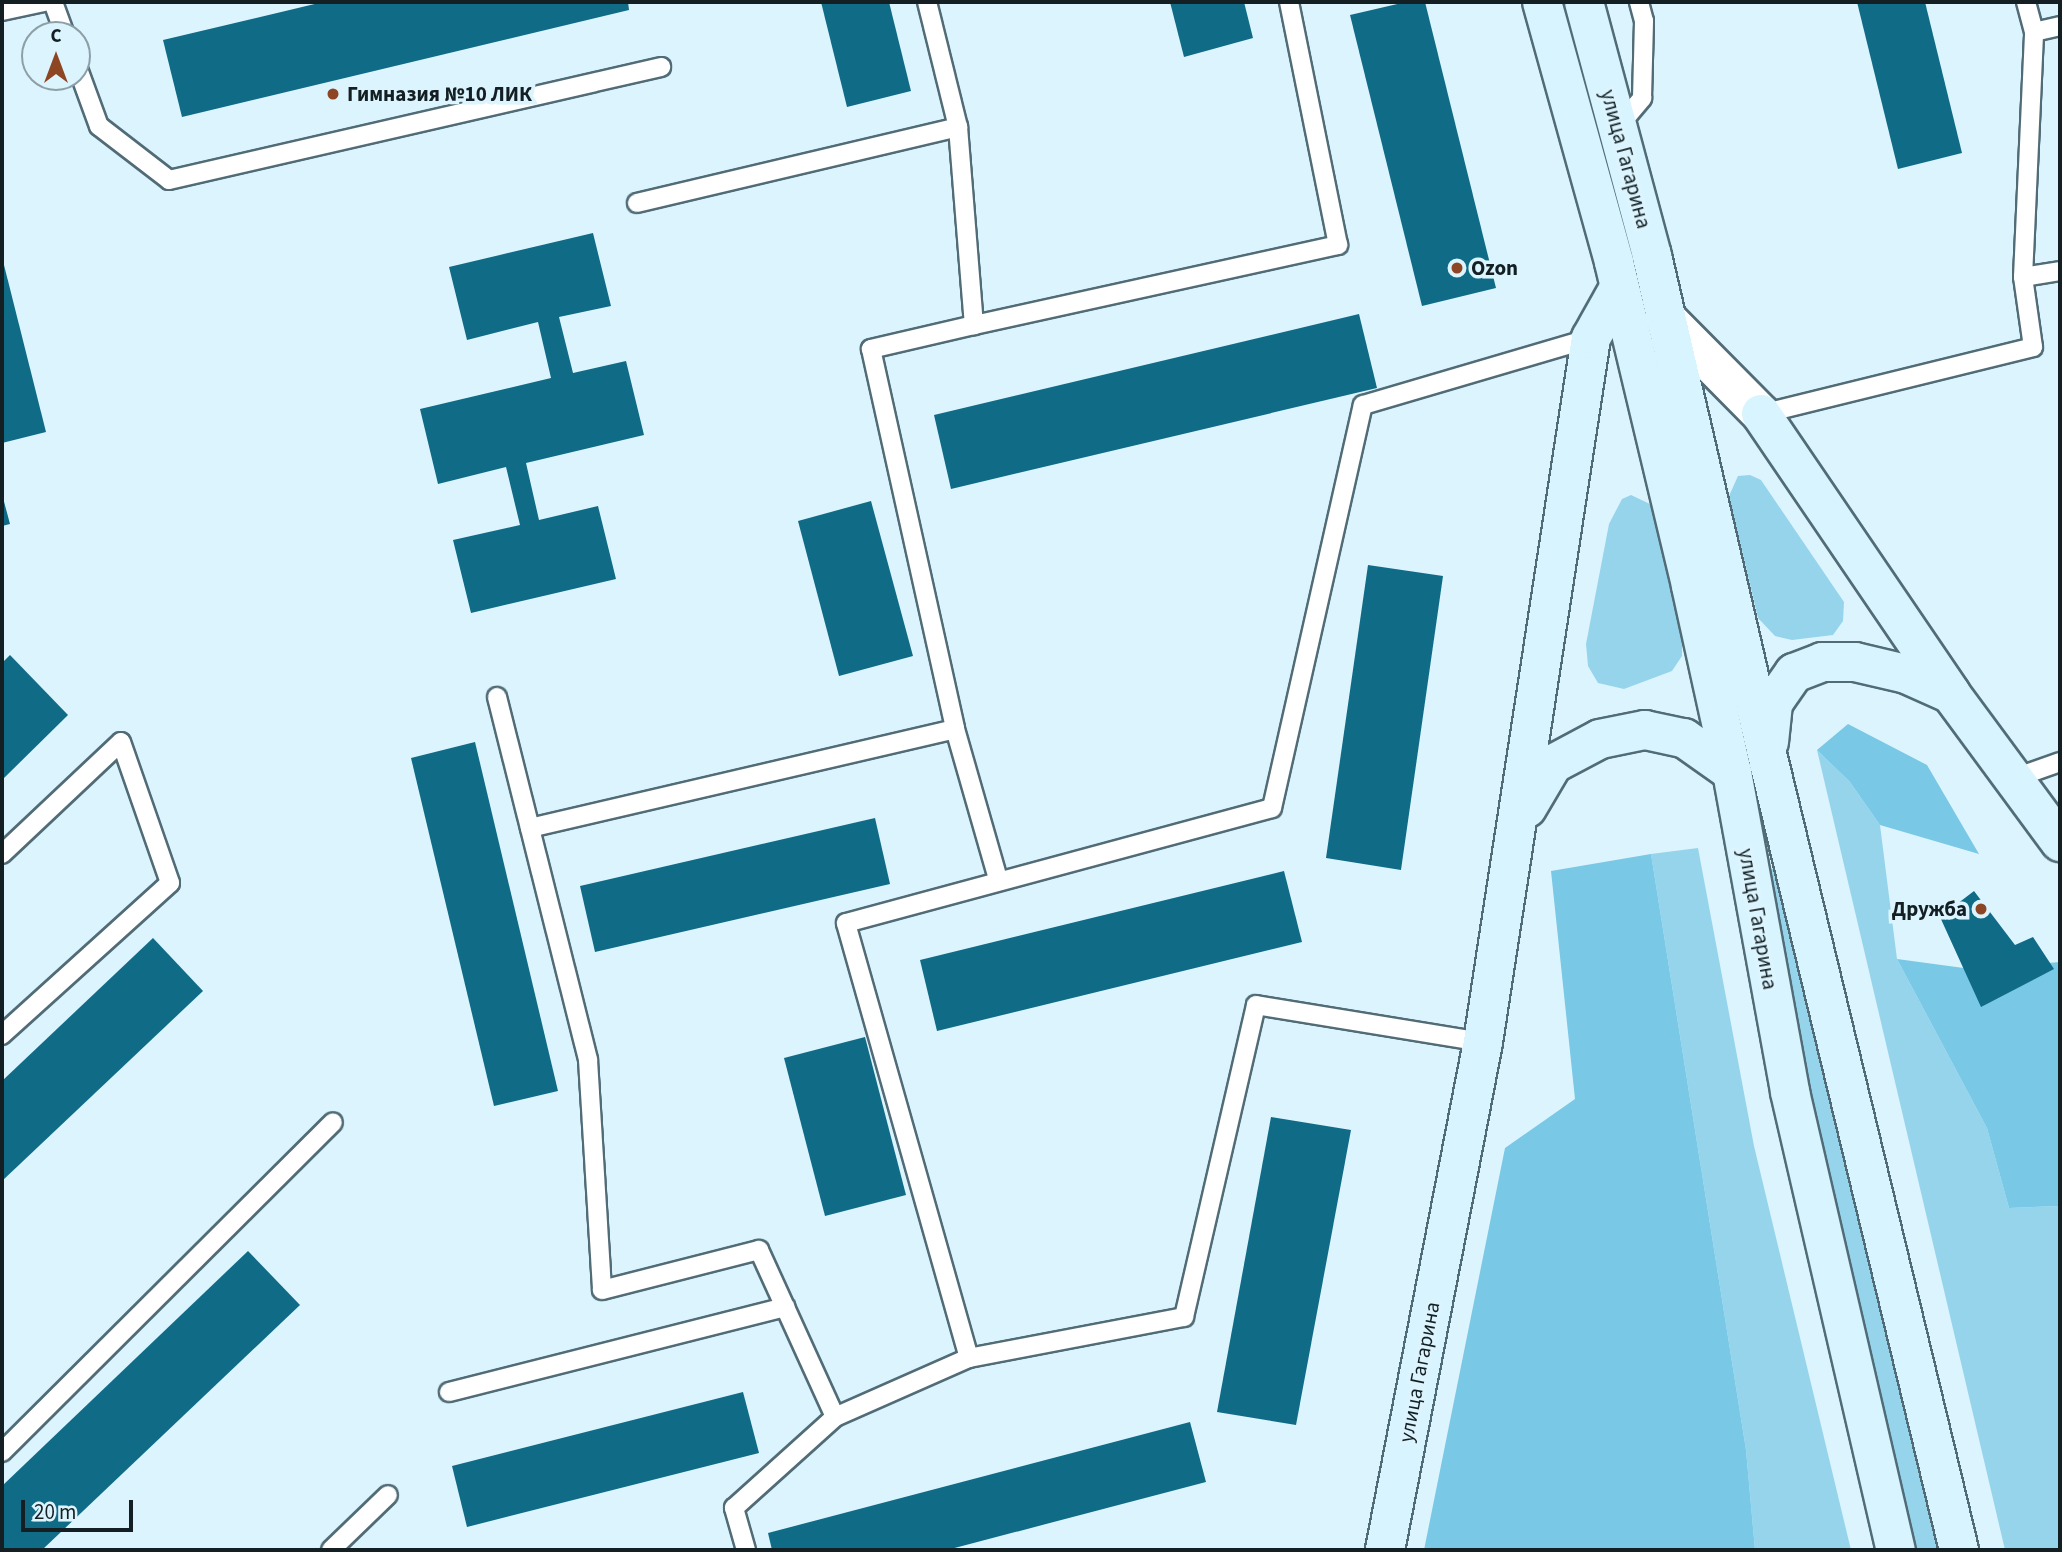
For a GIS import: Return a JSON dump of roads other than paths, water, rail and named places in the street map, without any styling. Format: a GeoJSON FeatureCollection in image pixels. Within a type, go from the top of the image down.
{"type":"FeatureCollection","features":[{"type":"Feature","properties":{"kind":"main road","name":"улица Гагарина"},"geometry":{"type":"LineString","coordinates":[[1542,2],[1619,288],[1732,772],[1790,1092],[1896,1550]]}},
{"type":"Feature","properties":{"kind":"main road","name":"улица Гагарина"},"geometry":{"type":"LineString","coordinates":[[1584,2],[1665,317],[1959,1550]]}},
{"type":"Feature","properties":{"kind":"main road","name":"улица Гагарина"},"geometry":{"type":"LineString","coordinates":[[1385,1550],[1483,1042],[1591,338],[1619,288]]}},
{"type":"Feature","properties":{"kind":"main road"},"geometry":{"type":"LineString","coordinates":[[1761,414],[1951,694],[2060,842]]}},
{"type":"Feature","properties":{"kind":"main road"},"geometry":{"type":"LineString","coordinates":[[1768,758],[1773,703],[1794,673],[1822,662],[1855,662],[1906,674],[1951,694]]}},
{"type":"Feature","properties":{"kind":"main road"},"geometry":{"type":"LineString","coordinates":[[1517,824],[1552,764],[1600,739],[1645,730],[1684,738],[1732,772]]}},
{"type":"Feature","properties":{"kind":"street"},"geometry":{"type":"LineString","coordinates":[[1665,317],[1761,414]]}},
{"type":"Feature","properties":{"kind":"lane"},"geometry":{"type":"LineString","coordinates":[[2,12],[44,2]]}},
{"type":"Feature","properties":{"kind":"lane"},"geometry":{"type":"LineString","coordinates":[[53,2],[60,21]]}},
{"type":"Feature","properties":{"kind":"lane"},"geometry":{"type":"LineString","coordinates":[[927,2],[958,127],[974,325]]}},
{"type":"Feature","properties":{"kind":"lane"},"geometry":{"type":"LineString","coordinates":[[998,880],[955,729],[871,349],[1338,244],[1289,2]]}},
{"type":"Feature","properties":{"kind":"lane"},"geometry":{"type":"LineString","coordinates":[[1618,127],[1643,98],[1644,21],[1639,2]]}},
{"type":"Feature","properties":{"kind":"lane"},"geometry":{"type":"LineString","coordinates":[[1761,414],[2033,347],[2023,277],[2034,32],[2026,2]]}},
{"type":"Feature","properties":{"kind":"lane"},"geometry":{"type":"LineString","coordinates":[[2034,32],[2060,26]]}},
{"type":"Feature","properties":{"kind":"lane"},"geometry":{"type":"LineString","coordinates":[[86,91],[99,126],[169,180],[661,67]]}},
{"type":"Feature","properties":{"kind":"lane"},"geometry":{"type":"LineString","coordinates":[[637,202],[958,127]]}},
{"type":"Feature","properties":{"kind":"lane"},"geometry":{"type":"LineString","coordinates":[[2023,277],[2060,271]]}},
{"type":"Feature","properties":{"kind":"lane"},"geometry":{"type":"LineString","coordinates":[[969,1358],[846,923],[1272,808],[1363,405],[1591,338]]}},
{"type":"Feature","properties":{"kind":"lane"},"geometry":{"type":"LineString","coordinates":[[497,697],[588,1060],[603,1290],[759,1250],[835,1418]]}},
{"type":"Feature","properties":{"kind":"lane"},"geometry":{"type":"LineString","coordinates":[[530,828],[955,729]]}},
{"type":"Feature","properties":{"kind":"lane"},"geometry":{"type":"LineString","coordinates":[[2,855],[121,742],[170,883],[2,1035]]}},
{"type":"Feature","properties":{"kind":"lane"},"geometry":{"type":"LineString","coordinates":[[2012,779],[2060,762]]}},
{"type":"Feature","properties":{"kind":"lane"},"geometry":{"type":"LineString","coordinates":[[746,1550],[734,1508],[835,1418],[969,1358],[1184,1317],[1256,1006],[1483,1042]]}},
{"type":"Feature","properties":{"kind":"lane"},"geometry":{"type":"LineString","coordinates":[[2,1452],[333,1122]]}},
{"type":"Feature","properties":{"kind":"lane"},"geometry":{"type":"LineString","coordinates":[[449,1392],[785,1307]]}},
{"type":"Feature","properties":{"kind":"lane"},"geometry":{"type":"LineString","coordinates":[[331,1550],[388,1495]]}},
{"type":"Feature","properties":{"kind":"place","name":"Гимназия №10 ЛИК"},"geometry":{"type":"Point","coordinates":[333,94]}},
{"type":"Feature","properties":{"kind":"place","name":"Ozon"},"geometry":{"type":"Point","coordinates":[1457,268]}},
{"type":"Feature","properties":{"kind":"place","name":"Дружба"},"geometry":{"type":"Point","coordinates":[1981,909]}}]}
